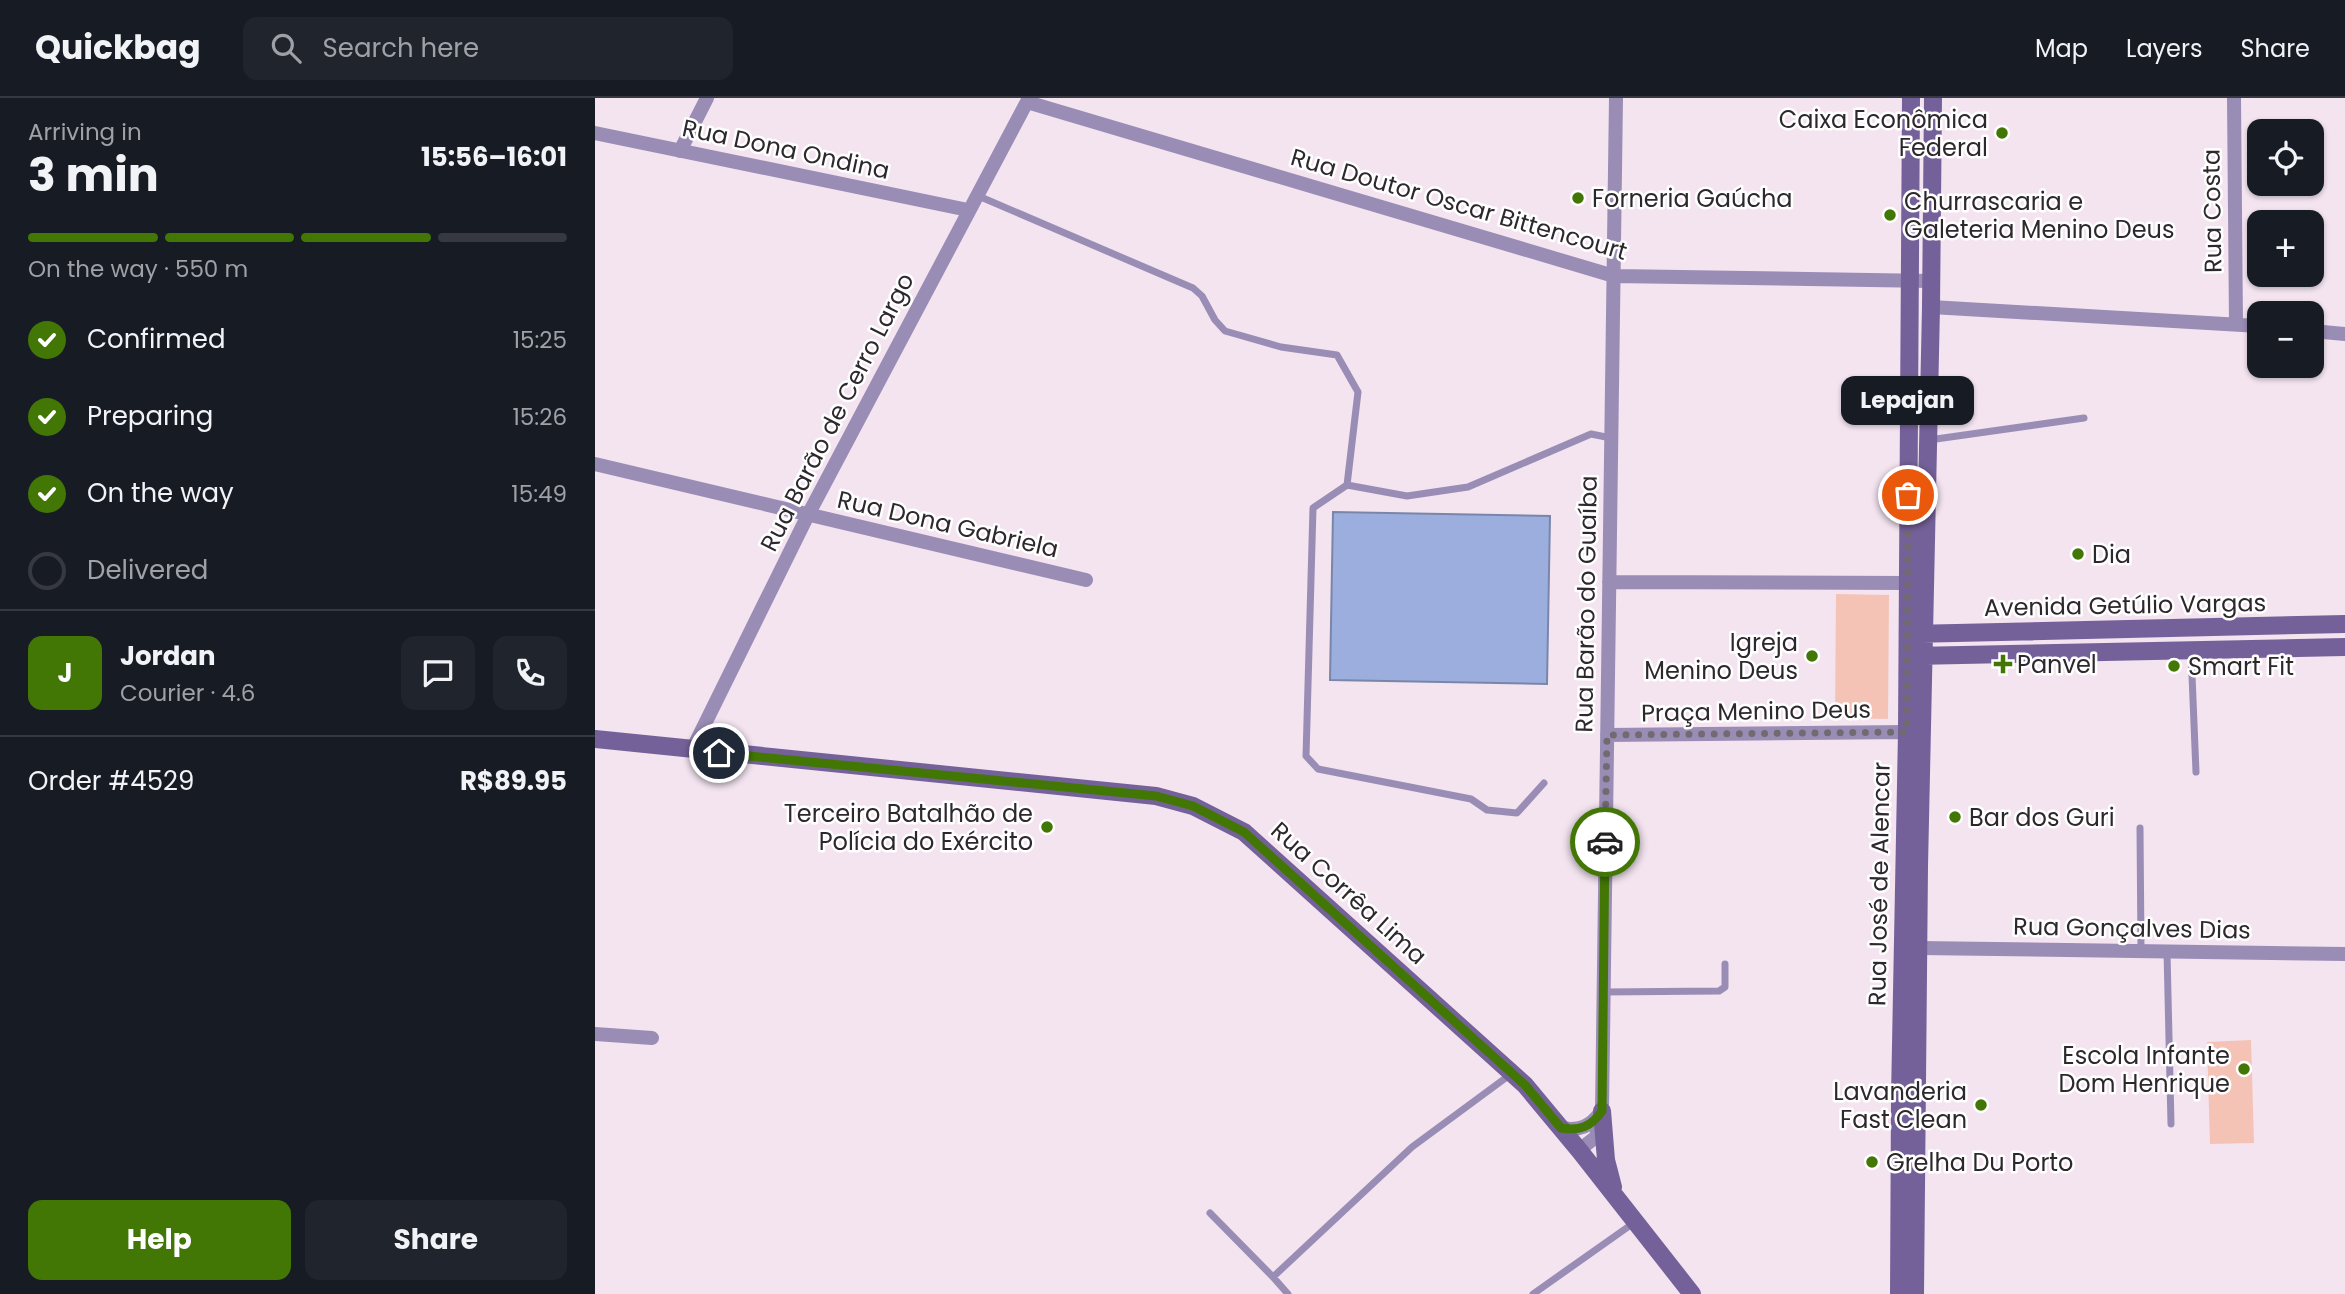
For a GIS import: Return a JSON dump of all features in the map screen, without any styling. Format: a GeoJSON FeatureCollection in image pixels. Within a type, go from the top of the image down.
{"type":"FeatureCollection","features":[{"type":"Feature","properties":{"kind":"main road","name":"Rua José de Alencar"},"geometry":{"type":"LineString","coordinates":[[1911,98],[1907,583],[1915,634]]}},
{"type":"Feature","properties":{"kind":"main road","name":"Rua José de Alencar"},"geometry":{"type":"LineString","coordinates":[[1915,1294],[1922,771],[1915,634],[1928,440],[1933,98]]}},
{"type":"Feature","properties":{"kind":"main road","name":"Avenida Getúlio Vargas"},"geometry":{"type":"LineString","coordinates":[[1915,634],[2345,624]]}},
{"type":"Feature","properties":{"kind":"main road","name":"Avenida Getúlio Vargas"},"geometry":{"type":"LineString","coordinates":[[1915,656],[2345,647]]}},
{"type":"Feature","properties":{"kind":"main road","name":"Rua José de Alencar"},"geometry":{"type":"LineString","coordinates":[[1899,1294],[1907,732],[1915,656]]}},
{"type":"Feature","properties":{"kind":"main road","name":"Rua Corrêa Lima"},"geometry":{"type":"LineString","coordinates":[[595,739],[1156,796],[1193,806],[1244,832],[1525,1085],[1692,1294]]}},
{"type":"Feature","properties":{"kind":"main road"},"geometry":{"type":"LineString","coordinates":[[1902,979],[1919,948],[1903,911]]}},
{"type":"Feature","properties":{"kind":"main road"},"geometry":{"type":"LineString","coordinates":[[1602,1111],[1609,1176],[1623,1205]]}},
{"type":"Feature","properties":{"kind":"main road"},"geometry":{"type":"LineString","coordinates":[[1900,1122],[1915,1175]]}},
{"type":"Feature","properties":{"kind":"street"},"geometry":{"type":"LineString","coordinates":[[680,150],[707,98]]}},
{"type":"Feature","properties":{"kind":"street","name":"Rua Barão do Guaíba"},"geometry":{"type":"LineString","coordinates":[[1579,1150],[1596,1137],[1602,1111],[1616,98]]}},
{"type":"Feature","properties":{"kind":"street","name":"Rua Costa"},"geometry":{"type":"LineString","coordinates":[[2234,98],[2236,324]]}},
{"type":"Feature","properties":{"kind":"street","name":"Rua Doutor Oscar Bittencourt"},"geometry":{"type":"LineString","coordinates":[[1028,100],[1614,276],[1931,281]]}},
{"type":"Feature","properties":{"kind":"street","name":"Rua Barão de Cerro Largo"},"geometry":{"type":"LineString","coordinates":[[692,750],[808,515],[1028,100]]}},
{"type":"Feature","properties":{"kind":"street","name":"Rua Dona Ondina"},"geometry":{"type":"LineString","coordinates":[[595,133],[968,211]]}},
{"type":"Feature","properties":{"kind":"street"},"geometry":{"type":"LineString","coordinates":[[1931,307],[2247,325]]}},
{"type":"Feature","properties":{"kind":"street"},"geometry":{"type":"LineString","coordinates":[[2324,332],[2345,334]]}},
{"type":"Feature","properties":{"kind":"street","name":"Rua Dona Gabriela"},"geometry":{"type":"LineString","coordinates":[[595,464],[1086,580]]}},
{"type":"Feature","properties":{"kind":"street"},"geometry":{"type":"LineString","coordinates":[[1609,582],[1907,583]]}},
{"type":"Feature","properties":{"kind":"street"},"geometry":{"type":"LineString","coordinates":[[1907,732],[1922,771]]}},
{"type":"Feature","properties":{"kind":"street","name":"Praça Menino Deus"},"geometry":{"type":"LineString","coordinates":[[1607,735],[1907,732]]}},
{"type":"Feature","properties":{"kind":"street","name":"Rua Gonçalves Dias"},"geometry":{"type":"LineString","coordinates":[[1919,948],[2345,954]]}},
{"type":"Feature","properties":{"kind":"street"},"geometry":{"type":"LineString","coordinates":[[595,1034],[652,1038]]}},
{"type":"Feature","properties":{"kind":"street"},"geometry":{"type":"LineString","coordinates":[[1561,1128],[1583,1128],[1593,1123],[1602,1111]]}},
{"type":"Feature","properties":{"kind":"lane"},"geometry":{"type":"LineString","coordinates":[[976,195],[1193,288],[1202,296],[1215,320],[1225,331],[1281,347],[1337,355],[1358,393],[1347,485]]}},
{"type":"Feature","properties":{"kind":"lane"},"geometry":{"type":"LineString","coordinates":[[1928,440],[2084,418]]}},
{"type":"Feature","properties":{"kind":"lane"},"geometry":{"type":"LineString","coordinates":[[1543,783],[1517,813],[1487,810],[1471,799],[1318,769],[1306,756],[1313,508],[1347,485],[1407,496],[1468,487],[1591,434],[1611,438]]}},
{"type":"Feature","properties":{"kind":"lane"},"geometry":{"type":"LineString","coordinates":[[2191,650],[2196,772]]}},
{"type":"Feature","properties":{"kind":"lane"},"geometry":{"type":"LineString","coordinates":[[2140,828],[2141,951]]}},
{"type":"Feature","properties":{"kind":"lane"},"geometry":{"type":"LineString","coordinates":[[2167,951],[2171,1124]]}},
{"type":"Feature","properties":{"kind":"lane"},"geometry":{"type":"LineString","coordinates":[[1603,992],[1719,991],[1725,987],[1725,964]]}},
{"type":"Feature","properties":{"kind":"lane"},"geometry":{"type":"LineString","coordinates":[[1273,1277],[1352,1206],[1412,1147],[1512,1074]]}},
{"type":"Feature","properties":{"kind":"lane"},"geometry":{"type":"LineString","coordinates":[[1210,1213],[1288,1294]]}},
{"type":"Feature","properties":{"kind":"lane"},"geometry":{"type":"LineString","coordinates":[[1533,1294],[1636,1222]]}},
{"type":"Feature","properties":{"kind":"shaded area"},"geometry":{"type":"Polygon","coordinates":[[[1836,594],[1889,595],[1888,719],[1835,718],[1836,594]]]}},
{"type":"Feature","properties":{"kind":"shaded area"},"geometry":{"type":"Polygon","coordinates":[[[2251,1040],[2254,1143],[2210,1144],[2207,1042],[2251,1040]]]}},
{"type":"Feature","properties":{"kind":"water"},"geometry":{"type":"Polygon","coordinates":[[[1333,512],[1550,516],[1547,684],[1330,680],[1333,512]]]}},
{"type":"Feature","properties":{"kind":"way so far"},"geometry":{"type":"LineString","coordinates":[[1605,842],[1607,735],[1907,732],[1908,495]]}},
{"type":"Feature","properties":{"kind":"place","name":"Caixa Econômica Federal"},"geometry":{"type":"Point","coordinates":[2002,133]}},
{"type":"Feature","properties":{"kind":"place","name":"Forneria Gaúcha"},"geometry":{"type":"Point","coordinates":[1578,198]}},
{"type":"Feature","properties":{"kind":"place","name":"Churrascaria e Galeteria Menino Deus"},"geometry":{"type":"Point","coordinates":[1890,215]}},
{"type":"Feature","properties":{"kind":"place","name":"Lepajan"},"geometry":{"type":"Point","coordinates":[1908,495]}},
{"type":"Feature","properties":{"kind":"place","name":"Dia"},"geometry":{"type":"Point","coordinates":[2078,554]}},
{"type":"Feature","properties":{"kind":"place","name":"Igreja Menino Deus"},"geometry":{"type":"Point","coordinates":[1812,656]}},
{"type":"Feature","properties":{"kind":"place","name":"Panvel"},"geometry":{"type":"Point","coordinates":[2003,664]}},
{"type":"Feature","properties":{"kind":"place","name":"Smart Fit"},"geometry":{"type":"Point","coordinates":[2174,666]}},
{"type":"Feature","properties":{"kind":"place","name":"Bar dos Guri"},"geometry":{"type":"Point","coordinates":[1955,817]}},
{"type":"Feature","properties":{"kind":"place","name":"Terceiro Batalhão de Polícia do Exército"},"geometry":{"type":"Point","coordinates":[1047,827]}},
{"type":"Feature","properties":{"kind":"place","name":"Escola Infante Dom Henrique"},"geometry":{"type":"Point","coordinates":[2244,1069]}},
{"type":"Feature","properties":{"kind":"place","name":"Lavanderia Fast Clean"},"geometry":{"type":"Point","coordinates":[1981,1105]}},
{"type":"Feature","properties":{"kind":"place","name":"Grelha Du Porto"},"geometry":{"type":"Point","coordinates":[1872,1162]}},
{"type":"Feature","properties":{"kind":"route"},"geometry":{"type":"LineString","coordinates":[[719,753],[1156,796],[1193,806],[1244,832],[1525,1085],[1561,1128],[1569,1129],[1583,1128],[1593,1123],[1602,1111],[1605,842]]}}]}
